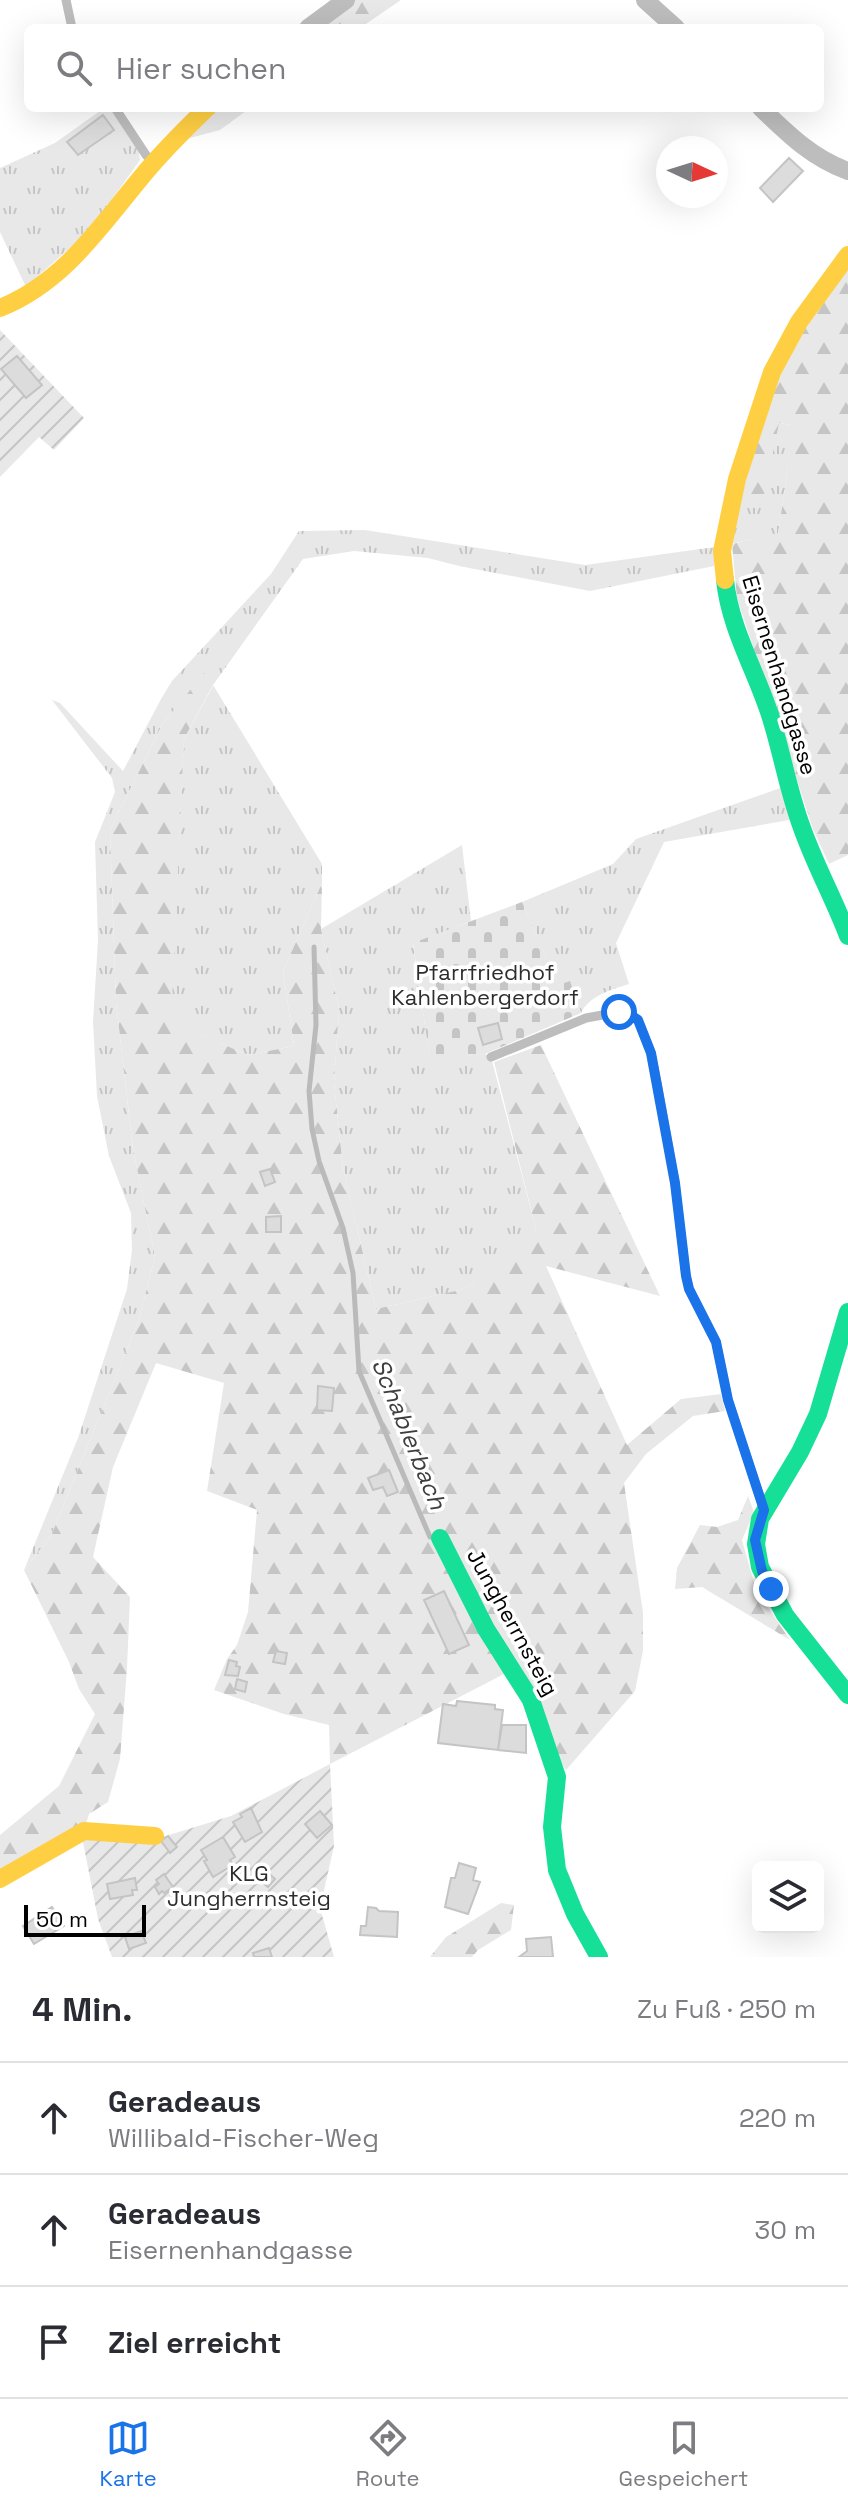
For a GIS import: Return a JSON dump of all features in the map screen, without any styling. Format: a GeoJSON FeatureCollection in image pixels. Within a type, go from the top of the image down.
{"type":"FeatureCollection","features":[{"type":"Feature","properties":{"kind":"street"},"geometry":{"type":"LineString","coordinates":[[313,24],[346,0]]}},
{"type":"Feature","properties":{"kind":"street"},"geometry":{"type":"LineString","coordinates":[[645,0],[672,24]]}},
{"type":"Feature","properties":{"kind":"street"},"geometry":{"type":"LineString","coordinates":[[0,308],[15,303],[44,284],[74,258],[154,162],[203,112]]}},
{"type":"Feature","properties":{"kind":"street"},"geometry":{"type":"LineString","coordinates":[[765,112],[804,148],[823,161],[848,171]]}},
{"type":"Feature","properties":{"kind":"street","name":"Eisernenhandgasse"},"geometry":{"type":"LineString","coordinates":[[848,255],[799,322],[772,372],[737,479],[722,551],[727,600],[737,632],[770,714],[793,803],[848,936]]}},
{"type":"Feature","properties":{"kind":"street"},"geometry":{"type":"LineString","coordinates":[[848,1312],[815,1421],[764,1510],[755,1540],[762,1571],[798,1636],[848,1695]]}},
{"type":"Feature","properties":{"kind":"street","name":"Jungherrnsteig"},"geometry":{"type":"LineString","coordinates":[[440,1538],[486,1629],[531,1700],[557,1777],[552,1827],[557,1870],[575,1914],[599,1957]]}},
{"type":"Feature","properties":{"kind":"street"},"geometry":{"type":"LineString","coordinates":[[0,1879],[84,1831],[155,1836]]}},
{"type":"Feature","properties":{"kind":"lane"},"geometry":{"type":"LineString","coordinates":[[66,0],[71,24]]}},
{"type":"Feature","properties":{"kind":"lane"},"geometry":{"type":"LineString","coordinates":[[118,112],[154,162]]}},
{"type":"Feature","properties":{"kind":"lane"},"geometry":{"type":"LineString","coordinates":[[491,1057],[586,1018],[619,1012],[638,1020],[651,1053],[658,1088],[689,1289],[716,1342],[728,1400],[764,1510]]}},
{"type":"Feature","properties":{"kind":"green space"},"geometry":{"type":"Polygon","coordinates":[[[333,0],[401,0],[366,24],[308,24],[333,0]]]}},
{"type":"Feature","properties":{"kind":"green space"},"geometry":{"type":"Polygon","coordinates":[[[98,112],[113,112],[139,151],[140,160],[91,229],[26,287],[0,232],[0,168],[55,143],[98,112]]]}},
{"type":"Feature","properties":{"kind":"green space"},"geometry":{"type":"Polygon","coordinates":[[[215,112],[245,112],[220,130],[186,139],[215,112]]]}},
{"type":"Feature","properties":{"kind":"green space"},"geometry":{"type":"Polygon","coordinates":[[[848,248],[848,855],[829,864],[813,829],[737,598],[732,544],[778,533],[787,476],[790,425],[779,423],[765,492],[757,508],[727,507],[759,391],[848,248]]]}},
{"type":"Feature","properties":{"kind":"green space"},"geometry":{"type":"Polygon","coordinates":[[[0,330],[84,418],[54,450],[39,437],[0,477],[0,330]]]}},
{"type":"Feature","properties":{"kind":"green space"},"geometry":{"type":"Polygon","coordinates":[[[779,423],[791,425],[778,534],[715,547],[779,423]]]}},
{"type":"Feature","properties":{"kind":"green space"},"geometry":{"type":"Polygon","coordinates":[[[365,530],[585,565],[715,547],[714,566],[590,591],[428,558],[354,551],[303,559],[213,685],[322,864],[322,883],[283,971],[294,1046],[248,1055],[170,1022],[184,739],[213,686],[204,674],[162,725],[110,830],[116,1002],[133,1149],[155,1257],[138,1322],[51,1536],[24,1570],[78,1438],[127,1289],[132,1250],[131,1213],[109,1156],[97,1096],[93,1022],[98,940],[95,842],[115,792],[112,778],[52,700],[60,703],[123,771],[172,681],[271,574],[299,531],[365,530]]]}},
{"type":"Feature","properties":{"kind":"green space"},"geometry":{"type":"Polygon","coordinates":[[[204,673],[213,685],[184,739],[171,1022],[248,1055],[294,1046],[283,971],[322,883],[321,929],[339,1009],[334,1082],[343,1168],[376,1309],[464,1289],[522,1247],[536,1229],[494,1062],[541,1045],[660,1296],[546,1266],[627,1445],[681,1399],[721,1394],[725,1411],[693,1416],[646,1454],[624,1483],[643,1613],[643,1651],[635,1691],[566,1770],[504,1674],[330,1764],[329,1725],[284,1714],[214,1690],[227,1659],[237,1645],[248,1612],[257,1510],[207,1491],[224,1383],[156,1363],[113,1467],[93,1557],[130,1597],[120,1759],[108,1802],[89,1814],[82,1837],[0,1887],[0,1835],[59,1786],[95,1714],[79,1689],[24,1570],[51,1536],[138,1322],[155,1257],[133,1149],[116,1002],[110,830],[162,725],[204,673]]]}},
{"type":"Feature","properties":{"kind":"green space"},"geometry":{"type":"Polygon","coordinates":[[[783,787],[795,819],[664,842],[616,943],[629,984],[595,997],[581,1013],[570,982],[559,986],[522,902],[613,864],[636,839],[783,787]]]}},
{"type":"Feature","properties":{"kind":"green space"},"geometry":{"type":"Polygon","coordinates":[[[462,845],[471,921],[413,944],[430,1059],[485,1054],[491,1057],[536,1229],[523,1247],[464,1289],[376,1309],[343,1168],[334,1082],[339,1009],[321,929],[462,845]]]}},
{"type":"Feature","properties":{"kind":"green space","name":"Pfarrfriedhof Kahlenbergerdorf"},"geometry":{"type":"Polygon","coordinates":[[[522,902],[559,985],[570,981],[581,1013],[485,1054],[430,1060],[413,943],[522,902]]]}},
{"type":"Feature","properties":{"kind":"green space"},"geometry":{"type":"Polygon","coordinates":[[[748,1496],[754,1512],[742,1540],[756,1590],[790,1640],[702,1587],[675,1589],[677,1568],[700,1525],[717,1527],[738,1520],[748,1496]]]}},
{"type":"Feature","properties":{"kind":"green space","name":"KLG Jungherrnsteig"},"geometry":{"type":"Polygon","coordinates":[[[330,1764],[334,1846],[320,1908],[334,1957],[112,1957],[98,1919],[82,1837],[159,1838],[231,1816],[330,1764]]]}},
{"type":"Feature","properties":{"kind":"green space"},"geometry":{"type":"Polygon","coordinates":[[[501,1903],[514,1905],[511,1930],[472,1957],[430,1957],[446,1937],[501,1903]]]}},
{"type":"Feature","properties":{"kind":"building"},"geometry":{"type":"Polygon","coordinates":[[[103,115],[114,130],[78,155],[67,142],[103,115]]]}},
{"type":"Feature","properties":{"kind":"building"},"geometry":{"type":"Polygon","coordinates":[[[789,158],[803,171],[773,202],[760,188],[789,158]]]}},
{"type":"Feature","properties":{"kind":"building"},"geometry":{"type":"Polygon","coordinates":[[[17,356],[42,385],[26,398],[1,369],[17,356]]]}},
{"type":"Feature","properties":{"kind":"building"},"geometry":{"type":"Polygon","coordinates":[[[498,1023],[502,1039],[483,1045],[478,1028],[498,1023]]]}},
{"type":"Feature","properties":{"kind":"building"},"geometry":{"type":"Polygon","coordinates":[[[270,1169],[275,1182],[265,1186],[260,1172],[270,1169]]]}},
{"type":"Feature","properties":{"kind":"building"},"geometry":{"type":"Polygon","coordinates":[[[281,1216],[281,1232],[266,1232],[266,1217],[281,1216]]]}},
{"type":"Feature","properties":{"kind":"building"},"geometry":{"type":"Polygon","coordinates":[[[318,1386],[334,1388],[332,1411],[317,1410],[318,1386]]]}},
{"type":"Feature","properties":{"kind":"building"},"geometry":{"type":"Polygon","coordinates":[[[389,1470],[398,1492],[387,1496],[383,1487],[373,1490],[368,1478],[389,1470]]]}},
{"type":"Feature","properties":{"kind":"building"},"geometry":{"type":"Polygon","coordinates":[[[444,1591],[469,1645],[449,1654],[424,1600],[444,1591]]]}},
{"type":"Feature","properties":{"kind":"building"},"geometry":{"type":"Polygon","coordinates":[[[276,1651],[287,1653],[285,1664],[273,1662],[276,1651]]]}},
{"type":"Feature","properties":{"kind":"building"},"geometry":{"type":"Polygon","coordinates":[[[229,1660],[237,1662],[236,1666],[240,1667],[238,1676],[225,1675],[229,1660]]]}},
{"type":"Feature","properties":{"kind":"building"},"geometry":{"type":"Polygon","coordinates":[[[237,1679],[247,1682],[245,1692],[235,1689],[237,1679]]]}},
{"type":"Feature","properties":{"kind":"building"},"geometry":{"type":"Polygon","coordinates":[[[457,1701],[495,1705],[495,1709],[503,1710],[498,1750],[438,1743],[443,1704],[456,1706],[457,1701]]]}},
{"type":"Feature","properties":{"kind":"building"},"geometry":{"type":"Polygon","coordinates":[[[502,1725],[526,1725],[526,1753],[498,1750],[502,1725]]]}},
{"type":"Feature","properties":{"kind":"building"},"geometry":{"type":"Polygon","coordinates":[[[251,1808],[262,1832],[245,1842],[233,1822],[251,1808]]]}},
{"type":"Feature","properties":{"kind":"building"},"geometry":{"type":"Polygon","coordinates":[[[320,1811],[332,1825],[317,1838],[305,1824],[320,1811]]]}},
{"type":"Feature","properties":{"kind":"building"},"geometry":{"type":"Polygon","coordinates":[[[168,1836],[177,1847],[170,1853],[161,1841],[168,1836]]]}},
{"type":"Feature","properties":{"kind":"building"},"geometry":{"type":"Polygon","coordinates":[[[223,1837],[235,1857],[230,1860],[233,1865],[213,1877],[201,1850],[223,1837]]]}},
{"type":"Feature","properties":{"kind":"building"},"geometry":{"type":"Polygon","coordinates":[[[459,1863],[476,1868],[473,1880],[480,1882],[468,1914],[445,1907],[451,1878],[455,1878],[459,1863]]]}},
{"type":"Feature","properties":{"kind":"building"},"geometry":{"type":"Polygon","coordinates":[[[263,1868],[275,1879],[268,1887],[256,1877],[263,1868]]]}},
{"type":"Feature","properties":{"kind":"building"},"geometry":{"type":"Polygon","coordinates":[[[164,1874],[173,1887],[159,1894],[155,1887],[159,1884],[156,1880],[164,1874]]]}},
{"type":"Feature","properties":{"kind":"building"},"geometry":{"type":"Polygon","coordinates":[[[135,1878],[137,1890],[132,1890],[133,1895],[110,1899],[107,1884],[135,1878]]]}},
{"type":"Feature","properties":{"kind":"building"},"geometry":{"type":"Polygon","coordinates":[[[52,1907],[64,1926],[34,1944],[23,1926],[52,1907]]]}},
{"type":"Feature","properties":{"kind":"building"},"geometry":{"type":"Polygon","coordinates":[[[368,1907],[398,1912],[397,1937],[360,1935],[361,1926],[366,1926],[368,1907]]]}},
{"type":"Feature","properties":{"kind":"building"},"geometry":{"type":"Polygon","coordinates":[[[141,1931],[146,1943],[129,1949],[125,1937],[141,1931]]]}},
{"type":"Feature","properties":{"kind":"building"},"geometry":{"type":"Polygon","coordinates":[[[551,1937],[553,1957],[519,1957],[527,1951],[526,1939],[551,1937]]]}},
{"type":"Feature","properties":{"kind":"building"},"geometry":{"type":"Polygon","coordinates":[[[269,1948],[272,1957],[254,1957],[253,1953],[269,1948]]]}},
{"type":"Feature","properties":{"kind":"waterway","name":"Schablerbach"},"geometry":{"type":"LineString","coordinates":[[314,947],[316,1025],[309,1091],[312,1129],[319,1161],[343,1228],[353,1273],[359,1371],[430,1537]]}},
{"type":"Feature","properties":{"kind":"traffic: fast"},"geometry":{"type":"LineString","coordinates":[[725,580],[732,615],[770,715],[797,814],[848,936]]}},
{"type":"Feature","properties":{"kind":"traffic: fast"},"geometry":{"type":"LineString","coordinates":[[848,1312],[818,1414],[800,1452],[760,1519],[756,1544],[760,1567],[785,1615],[848,1695]]}},
{"type":"Feature","properties":{"kind":"traffic: fast"},"geometry":{"type":"LineString","coordinates":[[440,1538],[486,1629],[531,1700],[557,1777],[552,1827],[557,1870],[575,1914],[599,1957]]}},
{"type":"Feature","properties":{"kind":"traffic: slow"},"geometry":{"type":"LineString","coordinates":[[0,308],[22,297],[60,270],[93,236],[155,161],[203,112]]}},
{"type":"Feature","properties":{"kind":"traffic: slow"},"geometry":{"type":"LineString","coordinates":[[725,580],[722,551],[737,479],[772,372],[799,322],[848,255]]}},
{"type":"Feature","properties":{"kind":"traffic: slow"},"geometry":{"type":"LineString","coordinates":[[0,1879],[84,1831],[155,1836]]}},
{"type":"Feature","properties":{"kind":"route"},"geometry":{"type":"LineString","coordinates":[[619,1012],[638,1020],[651,1053],[675,1183],[682,1259],[689,1289],[716,1342],[728,1400],[764,1510],[755,1548],[771,1589]]}}]}
